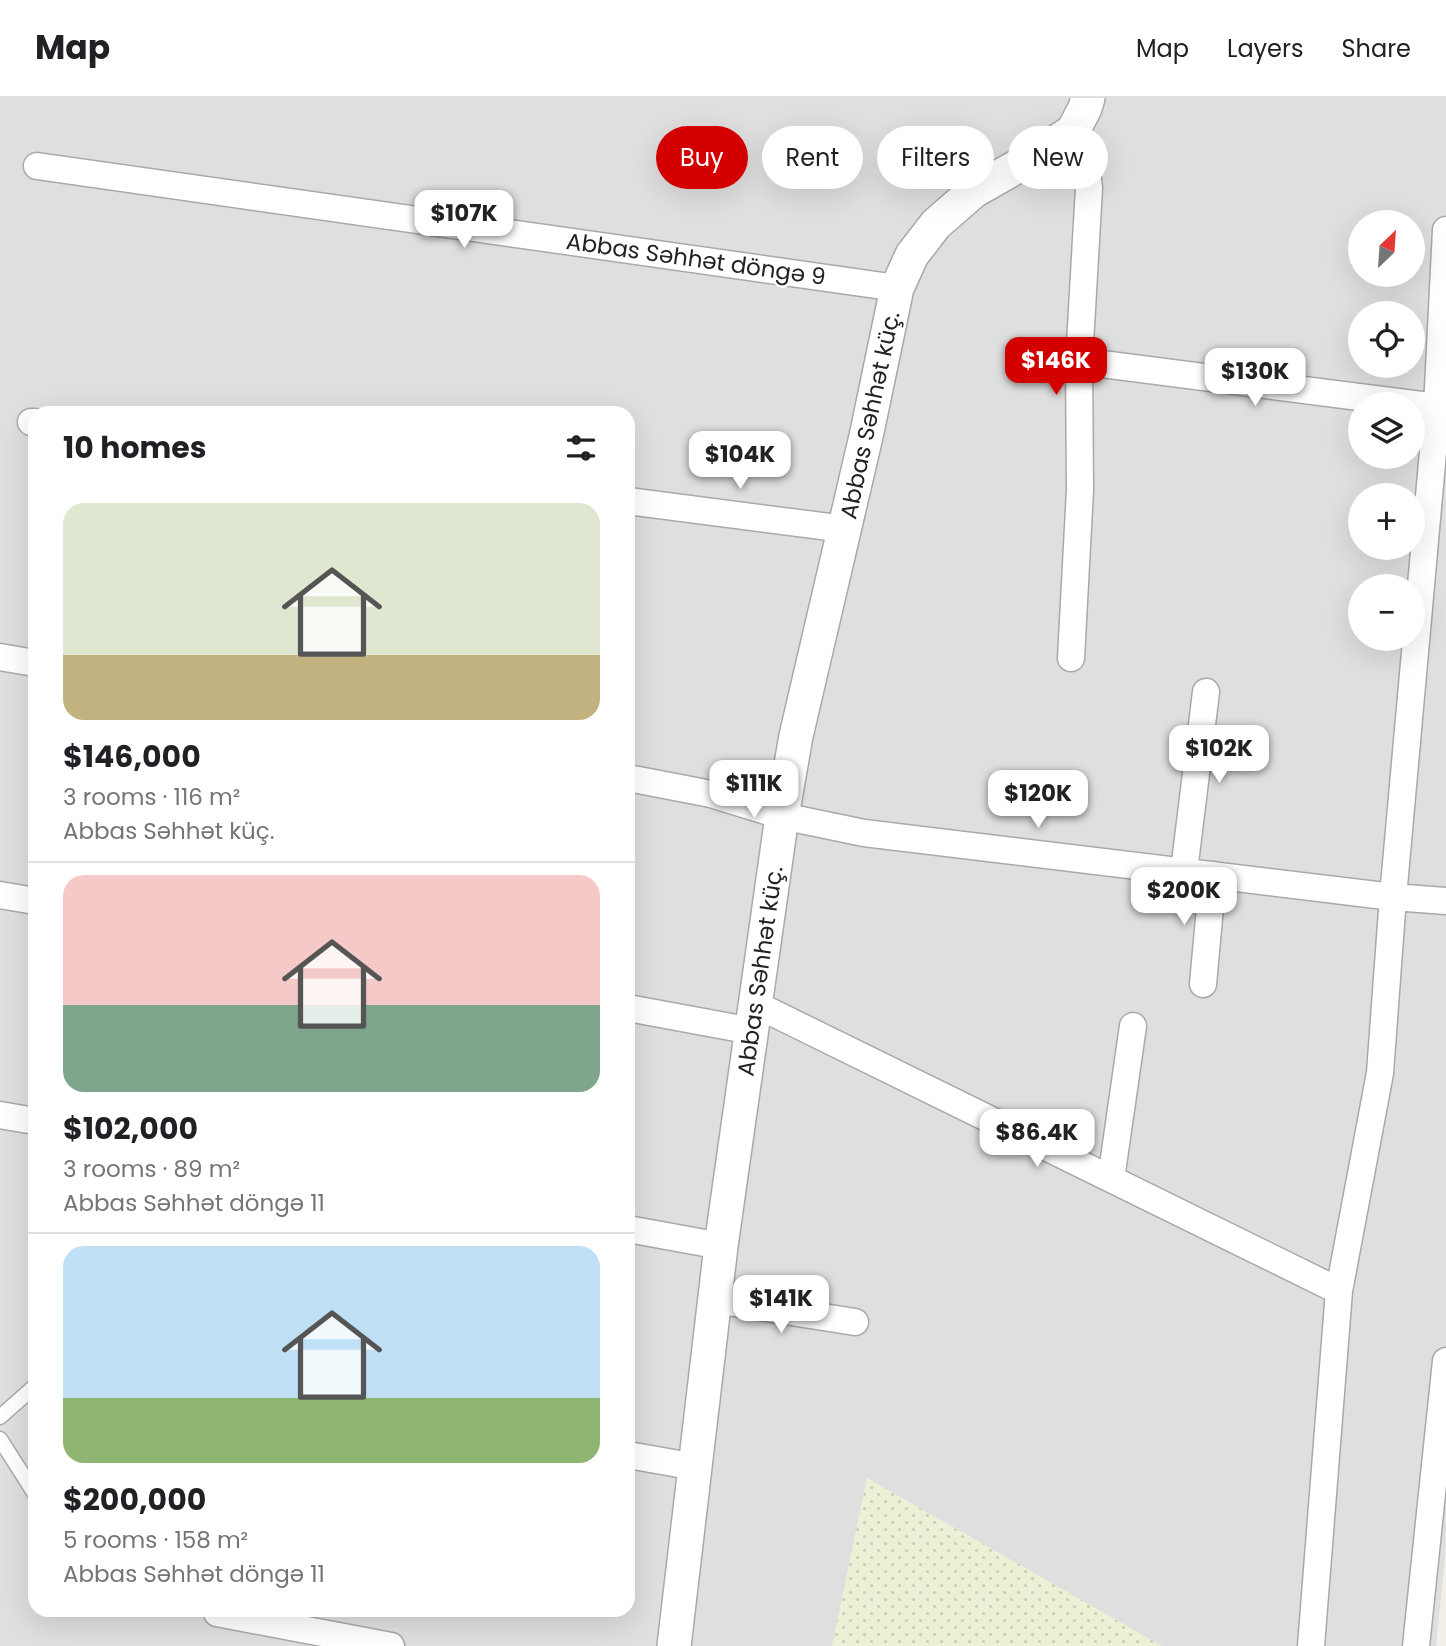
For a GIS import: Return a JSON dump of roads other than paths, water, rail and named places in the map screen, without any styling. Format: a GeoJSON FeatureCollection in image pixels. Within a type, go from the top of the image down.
{"type":"FeatureCollection","features":[{"type":"Feature","properties":{"kind":"street"},"geometry":{"type":"LineString","coordinates":[[1076,126],[1088,98]]}},
{"type":"Feature","properties":{"kind":"street","name":"Abbas Səhhət döngə 9"},"geometry":{"type":"LineString","coordinates":[[37,166],[897,288]]}},
{"type":"Feature","properties":{"kind":"street","name":"Abbas Səhhət küç."},"geometry":{"type":"LineString","coordinates":[[674,1646],[721,1246],[782,816],[796,736],[845,529],[897,288],[912,255],[936,225],[974,191],[1008,172]]}},
{"type":"Feature","properties":{"kind":"street"},"geometry":{"type":"LineString","coordinates":[[1072,658],[1080,490],[1079,361],[1089,189]]}},
{"type":"Feature","properties":{"kind":"street"},"geometry":{"type":"LineString","coordinates":[[1311,1646],[1339,1290],[1380,1073],[1437,407],[1446,230]]}},
{"type":"Feature","properties":{"kind":"street"},"geometry":{"type":"LineString","coordinates":[[1079,361],[1437,407]]}},
{"type":"Feature","properties":{"kind":"street"},"geometry":{"type":"LineString","coordinates":[[635,501],[845,529]]}},
{"type":"Feature","properties":{"kind":"street"},"geometry":{"type":"LineString","coordinates":[[0,657],[28,662]]}},
{"type":"Feature","properties":{"kind":"street"},"geometry":{"type":"LineString","coordinates":[[1184,871],[1206,692]]}},
{"type":"Feature","properties":{"kind":"street"},"geometry":{"type":"LineString","coordinates":[[635,779],[710,794],[782,816],[864,833],[1446,901]]}},
{"type":"Feature","properties":{"kind":"street"},"geometry":{"type":"LineString","coordinates":[[1203,984],[1213,874]]}},
{"type":"Feature","properties":{"kind":"street"},"geometry":{"type":"LineString","coordinates":[[0,895],[28,900]]}},
{"type":"Feature","properties":{"kind":"street"},"geometry":{"type":"LineString","coordinates":[[635,1010],[753,1018],[1111,1179],[1339,1290]]}},
{"type":"Feature","properties":{"kind":"street"},"geometry":{"type":"LineString","coordinates":[[1111,1179],[1133,1026]]}},
{"type":"Feature","properties":{"kind":"street"},"geometry":{"type":"LineString","coordinates":[[0,1115],[28,1120]]}},
{"type":"Feature","properties":{"kind":"street"},"geometry":{"type":"LineString","coordinates":[[635,1230],[721,1246]]}},
{"type":"Feature","properties":{"kind":"street"},"geometry":{"type":"LineString","coordinates":[[715,1300],[855,1322]]}},
{"type":"Feature","properties":{"kind":"street"},"geometry":{"type":"LineString","coordinates":[[1416,1646],[1446,1361]]}},
{"type":"Feature","properties":{"kind":"street"},"geometry":{"type":"LineString","coordinates":[[635,1456],[696,1466]]}},
{"type":"Feature","properties":{"kind":"street"},"geometry":{"type":"LineString","coordinates":[[233,1617],[322,1640],[391,1646]]}},
{"type":"Feature","properties":{"kind":"lane"},"geometry":{"type":"LineString","coordinates":[[0,1418],[28,1392]]}},
{"type":"Feature","properties":{"kind":"lane"},"geometry":{"type":"LineString","coordinates":[[0,1439],[28,1483]]}}]}
